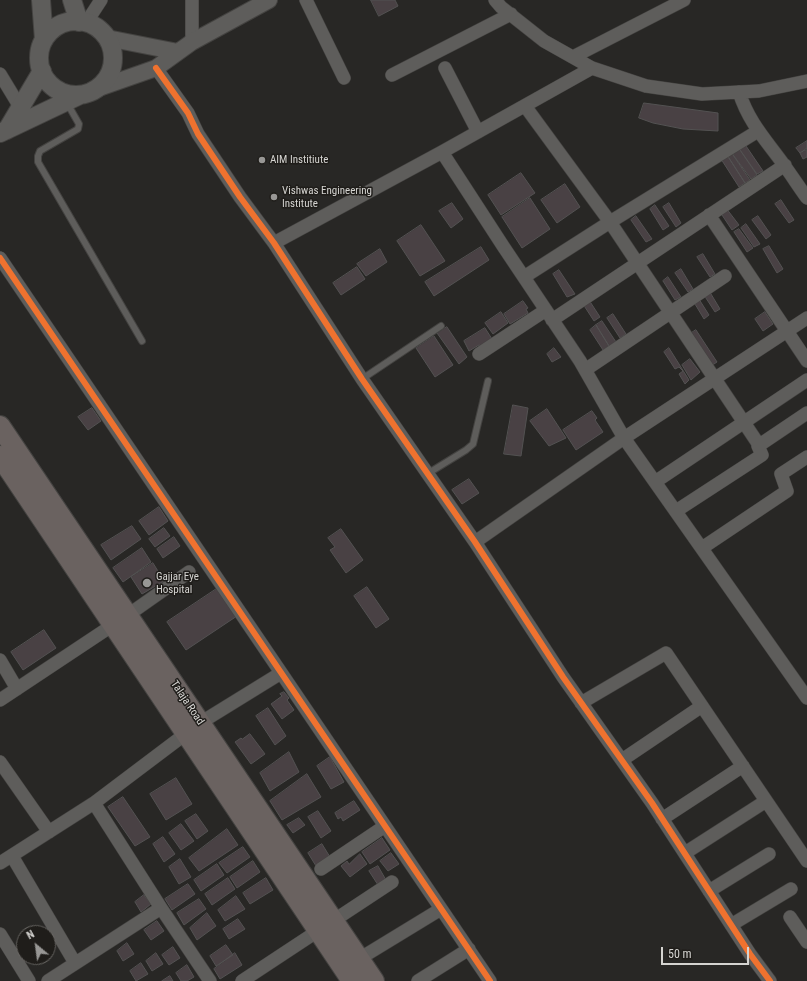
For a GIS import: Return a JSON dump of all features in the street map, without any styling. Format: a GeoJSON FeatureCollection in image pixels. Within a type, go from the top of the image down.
{"type":"FeatureCollection","features":[{"type":"Feature","properties":{"kind":"main road"},"geometry":{"type":"LineString","coordinates":[[40,0],[44,40]]}},
{"type":"Feature","properties":{"kind":"main road"},"geometry":{"type":"LineString","coordinates":[[71,1],[82,22]]}},
{"type":"Feature","properties":{"kind":"main road"},"geometry":{"type":"LineString","coordinates":[[4,132],[73,98],[87,94],[99,88],[107,79],[112,69],[113,57],[111,45],[97,27],[82,22],[63,24],[52,30],[44,40],[40,52],[40,65],[44,77],[52,86],[62,93],[75,95],[73,98]]}},
{"type":"Feature","properties":{"kind":"main road"},"geometry":{"type":"LineString","coordinates":[[4,132],[42,70]]}},
{"type":"Feature","properties":{"kind":"main road","name":"Talaja Road"},"geometry":{"type":"LineString","coordinates":[[2,434],[120,620]]}},
{"type":"Feature","properties":{"kind":"main road","name":"Talaja Road"},"geometry":{"type":"LineString","coordinates":[[0,456],[120,620],[194,728],[326,925],[352,981]]}},
{"type":"Feature","properties":{"kind":"main road","name":"Talaja Road"},"geometry":{"type":"LineString","coordinates":[[326,925],[359,959],[374,981]]}},
{"type":"Feature","properties":{"kind":"street"},"geometry":{"type":"LineString","coordinates":[[82,22],[101,0]]}},
{"type":"Feature","properties":{"kind":"street"},"geometry":{"type":"LineString","coordinates":[[192,0],[192,42]]}},
{"type":"Feature","properties":{"kind":"street"},"geometry":{"type":"LineString","coordinates":[[99,88],[156,68],[192,42],[269,0]]}},
{"type":"Feature","properties":{"kind":"street"},"geometry":{"type":"LineString","coordinates":[[306,0],[344,78]]}},
{"type":"Feature","properties":{"kind":"street"},"geometry":{"type":"LineString","coordinates":[[495,0],[501,7],[544,41],[572,57],[592,68],[646,86],[702,94],[759,91],[807,81]]}},
{"type":"Feature","properties":{"kind":"street"},"geometry":{"type":"LineString","coordinates":[[572,57],[684,0]]}},
{"type":"Feature","properties":{"kind":"street"},"geometry":{"type":"LineString","coordinates":[[392,75],[510,14]]}},
{"type":"Feature","properties":{"kind":"street"},"geometry":{"type":"LineString","coordinates":[[107,38],[178,52]]}},
{"type":"Feature","properties":{"kind":"street"},"geometry":{"type":"LineString","coordinates":[[156,68],[188,113],[198,134],[240,197],[274,243],[362,379],[475,542],[563,677],[622,760],[770,981]]}},
{"type":"Feature","properties":{"kind":"street"},"geometry":{"type":"LineString","coordinates":[[445,68],[478,132]]}},
{"type":"Feature","properties":{"kind":"street"},"geometry":{"type":"LineString","coordinates":[[274,243],[442,152],[592,68]]}},
{"type":"Feature","properties":{"kind":"street"},"geometry":{"type":"LineString","coordinates":[[0,74],[20,107]]}},
{"type":"Feature","properties":{"kind":"street"},"geometry":{"type":"LineString","coordinates":[[740,92],[745,108],[758,131],[807,198]]}},
{"type":"Feature","properties":{"kind":"street"},"geometry":{"type":"LineString","coordinates":[[525,106],[610,222],[759,445],[758,446],[762,455],[676,511]]}},
{"type":"Feature","properties":{"kind":"street"},"geometry":{"type":"LineString","coordinates":[[524,277],[758,131]]}},
{"type":"Feature","properties":{"kind":"street"},"geometry":{"type":"LineString","coordinates":[[442,152],[585,370],[624,438],[807,698]]}},
{"type":"Feature","properties":{"kind":"street"},"geometry":{"type":"LineString","coordinates":[[480,354],[549,315],[637,262],[784,165]]}},
{"type":"Feature","properties":{"kind":"street"},"geometry":{"type":"LineString","coordinates":[[709,215],[807,361]]}},
{"type":"Feature","properties":{"kind":"street"},"geometry":{"type":"LineString","coordinates":[[0,258],[490,981]]}},
{"type":"Feature","properties":{"kind":"street"},"geometry":{"type":"LineString","coordinates":[[585,370],[725,276]]}},
{"type":"Feature","properties":{"kind":"street"},"geometry":{"type":"LineString","coordinates":[[475,542],[624,438],[807,318]]}},
{"type":"Feature","properties":{"kind":"street"},"geometry":{"type":"LineString","coordinates":[[655,482],[807,380]]}},
{"type":"Feature","properties":{"kind":"street"},"geometry":{"type":"LineString","coordinates":[[759,445],[807,413]]}},
{"type":"Feature","properties":{"kind":"street"},"geometry":{"type":"LineString","coordinates":[[702,548],[787,491],[781,474],[807,457]]}},
{"type":"Feature","properties":{"kind":"street"},"geometry":{"type":"LineString","coordinates":[[0,700],[189,572]]}},
{"type":"Feature","properties":{"kind":"street"},"geometry":{"type":"LineString","coordinates":[[581,703],[666,654],[807,861]]}},
{"type":"Feature","properties":{"kind":"street"},"geometry":{"type":"LineString","coordinates":[[0,660],[17,689]]}},
{"type":"Feature","properties":{"kind":"street"},"geometry":{"type":"LineString","coordinates":[[0,863],[94,803],[194,728],[281,673]]}},
{"type":"Feature","properties":{"kind":"street"},"geometry":{"type":"LineString","coordinates":[[622,760],[702,706]]}},
{"type":"Feature","properties":{"kind":"street"},"geometry":{"type":"LineString","coordinates":[[0,762],[49,832]]}},
{"type":"Feature","properties":{"kind":"street"},"geometry":{"type":"LineString","coordinates":[[662,819],[743,766]]}},
{"type":"Feature","properties":{"kind":"street"},"geometry":{"type":"LineString","coordinates":[[685,853],[766,801]]}},
{"type":"Feature","properties":{"kind":"street"},"geometry":{"type":"LineString","coordinates":[[94,803],[210,981]]}},
{"type":"Feature","properties":{"kind":"street"},"geometry":{"type":"LineString","coordinates":[[321,869],[385,826]]}},
{"type":"Feature","properties":{"kind":"street"},"geometry":{"type":"LineString","coordinates":[[709,891],[769,854]]}},
{"type":"Feature","properties":{"kind":"street"},"geometry":{"type":"LineString","coordinates":[[12,856],[75,963]]}},
{"type":"Feature","properties":{"kind":"street"},"geometry":{"type":"LineString","coordinates":[[242,981],[392,882]]}},
{"type":"Feature","properties":{"kind":"street"},"geometry":{"type":"LineString","coordinates":[[731,924],[791,889]]}},
{"type":"Feature","properties":{"kind":"street"},"geometry":{"type":"LineString","coordinates":[[48,981],[161,908]]}},
{"type":"Feature","properties":{"kind":"street"},"geometry":{"type":"LineString","coordinates":[[359,959],[441,909]]}},
{"type":"Feature","properties":{"kind":"street"},"geometry":{"type":"LineString","coordinates":[[790,917],[807,942]]}},
{"type":"Feature","properties":{"kind":"street"},"geometry":{"type":"LineString","coordinates":[[0,934],[29,981]]}},
{"type":"Feature","properties":{"kind":"street"},"geometry":{"type":"LineString","coordinates":[[418,981],[469,949]]}},
{"type":"Feature","properties":{"kind":"lane"},"geometry":{"type":"LineString","coordinates":[[73,98],[78,129],[40,151],[38,162],[142,341]]}},
{"type":"Feature","properties":{"kind":"lane"},"geometry":{"type":"LineString","coordinates":[[362,379],[441,326]]}},
{"type":"Feature","properties":{"kind":"lane"},"geometry":{"type":"LineString","coordinates":[[428,474],[473,444],[488,381]]}},
{"type":"Feature","properties":{"kind":"building"},"geometry":{"type":"Polygon","coordinates":[[[371,0],[395,0],[398,6],[379,16],[371,0]]]}},
{"type":"Feature","properties":{"kind":"building"},"geometry":{"type":"Polygon","coordinates":[[[644,103],[718,113],[718,131],[683,129],[653,123],[639,118],[644,103]]]}},
{"type":"Feature","properties":{"kind":"building"},"geometry":{"type":"Polygon","coordinates":[[[807,141],[807,148],[800,153],[796,148],[807,141]]]}},
{"type":"Feature","properties":{"kind":"building"},"geometry":{"type":"Polygon","coordinates":[[[744,143],[763,171],[757,174],[738,147],[744,143]]]}},
{"type":"Feature","properties":{"kind":"building"},"geometry":{"type":"Polygon","coordinates":[[[738,147],[757,175],[751,179],[731,152],[738,147]]]}},
{"type":"Feature","properties":{"kind":"building"},"geometry":{"type":"Polygon","coordinates":[[[807,150],[807,157],[803,159],[800,153],[807,150]]]}},
{"type":"Feature","properties":{"kind":"building"},"geometry":{"type":"Polygon","coordinates":[[[731,152],[750,180],[745,183],[727,155],[731,152]]]}},
{"type":"Feature","properties":{"kind":"building"},"geometry":{"type":"Polygon","coordinates":[[[727,155],[745,183],[739,187],[721,159],[727,155]]]}},
{"type":"Feature","properties":{"kind":"building"},"geometry":{"type":"Polygon","coordinates":[[[521,173],[535,193],[501,215],[488,195],[521,173]]]}},
{"type":"Feature","properties":{"kind":"building"},"geometry":{"type":"Polygon","coordinates":[[[565,184],[580,207],[557,223],[541,200],[565,184]]]}},
{"type":"Feature","properties":{"kind":"building"},"geometry":{"type":"Polygon","coordinates":[[[530,198],[550,229],[522,248],[502,217],[530,198]]]}},
{"type":"Feature","properties":{"kind":"building"},"geometry":{"type":"Polygon","coordinates":[[[781,200],[794,220],[789,223],[775,204],[781,200]]]}},
{"type":"Feature","properties":{"kind":"building"},"geometry":{"type":"Polygon","coordinates":[[[452,203],[463,219],[451,228],[439,211],[452,203]]]}},
{"type":"Feature","properties":{"kind":"building"},"geometry":{"type":"Polygon","coordinates":[[[669,203],[681,223],[676,227],[663,207],[669,203]]]}},
{"type":"Feature","properties":{"kind":"building"},"geometry":{"type":"Polygon","coordinates":[[[655,205],[669,226],[663,230],[650,209],[655,205]]]}},
{"type":"Feature","properties":{"kind":"building"},"geometry":{"type":"Polygon","coordinates":[[[726,208],[739,225],[732,230],[720,212],[726,208]]]}},
{"type":"Feature","properties":{"kind":"building"},"geometry":{"type":"Polygon","coordinates":[[[636,216],[652,239],[646,242],[631,220],[636,216]]]}},
{"type":"Feature","properties":{"kind":"building"},"geometry":{"type":"Polygon","coordinates":[[[758,216],[771,235],[766,239],[752,220],[758,216]]]}},
{"type":"Feature","properties":{"kind":"building"},"geometry":{"type":"Polygon","coordinates":[[[746,224],[760,244],[754,247],[741,228],[746,224]]]}},
{"type":"Feature","properties":{"kind":"building"},"geometry":{"type":"Polygon","coordinates":[[[421,225],[445,261],[420,276],[397,241],[421,225]]]}},
{"type":"Feature","properties":{"kind":"building"},"geometry":{"type":"Polygon","coordinates":[[[739,229],[753,248],[747,252],[734,232],[739,229]]]}},
{"type":"Feature","properties":{"kind":"building"},"geometry":{"type":"Polygon","coordinates":[[[769,246],[783,269],[777,273],[763,249],[769,246]]]}},
{"type":"Feature","properties":{"kind":"building"},"geometry":{"type":"Polygon","coordinates":[[[481,247],[489,260],[434,296],[425,282],[481,247]]]}},
{"type":"Feature","properties":{"kind":"building"},"geometry":{"type":"Polygon","coordinates":[[[380,249],[387,262],[366,276],[357,264],[380,249]]]}},
{"type":"Feature","properties":{"kind":"building"},"geometry":{"type":"Polygon","coordinates":[[[703,254],[715,274],[710,277],[697,257],[703,254]]]}},
{"type":"Feature","properties":{"kind":"building"},"geometry":{"type":"Polygon","coordinates":[[[357,267],[365,279],[341,295],[333,283],[357,267]]]}},
{"type":"Feature","properties":{"kind":"building"},"geometry":{"type":"Polygon","coordinates":[[[681,269],[693,289],[688,292],[675,273],[681,269]]]}},
{"type":"Feature","properties":{"kind":"building"},"geometry":{"type":"Polygon","coordinates":[[[559,270],[575,294],[567,297],[553,274],[559,270]]]}},
{"type":"Feature","properties":{"kind":"building"},"geometry":{"type":"Polygon","coordinates":[[[668,277],[681,297],[675,300],[663,281],[668,277]]]}},
{"type":"Feature","properties":{"kind":"building"},"geometry":{"type":"Polygon","coordinates":[[[708,289],[720,309],[715,312],[702,292],[708,289]]]}},
{"type":"Feature","properties":{"kind":"building"},"geometry":{"type":"Polygon","coordinates":[[[697,296],[709,315],[704,319],[692,299],[697,296]]]}},
{"type":"Feature","properties":{"kind":"building"},"geometry":{"type":"Polygon","coordinates":[[[587,297],[600,317],[594,321],[581,301],[587,297]]]}},
{"type":"Feature","properties":{"kind":"building"},"geometry":{"type":"Polygon","coordinates":[[[523,301],[528,308],[526,309],[528,313],[510,324],[504,314],[523,301]]]}},
{"type":"Feature","properties":{"kind":"building"},"geometry":{"type":"Polygon","coordinates":[[[501,312],[508,323],[493,334],[485,323],[501,312]]]}},
{"type":"Feature","properties":{"kind":"building"},"geometry":{"type":"Polygon","coordinates":[[[765,312],[773,324],[763,331],[755,319],[765,312]]]}},
{"type":"Feature","properties":{"kind":"building"},"geometry":{"type":"Polygon","coordinates":[[[613,314],[626,334],[620,338],[607,318],[613,314]]]}},
{"type":"Feature","properties":{"kind":"building"},"geometry":{"type":"Polygon","coordinates":[[[602,321],[616,342],[609,346],[596,325],[602,321]]]}},
{"type":"Feature","properties":{"kind":"building"},"geometry":{"type":"Polygon","coordinates":[[[596,325],[609,346],[603,350],[590,330],[596,325]]]}},
{"type":"Feature","properties":{"kind":"building"},"geometry":{"type":"Polygon","coordinates":[[[447,327],[467,357],[459,364],[437,333],[447,327]]]}},
{"type":"Feature","properties":{"kind":"building"},"geometry":{"type":"Polygon","coordinates":[[[485,328],[492,339],[469,351],[464,341],[485,328]]]}},
{"type":"Feature","properties":{"kind":"building"},"geometry":{"type":"Polygon","coordinates":[[[696,330],[717,362],[708,368],[687,336],[696,330]]]}},
{"type":"Feature","properties":{"kind":"building"},"geometry":{"type":"Polygon","coordinates":[[[434,336],[453,365],[435,377],[416,348],[434,336]]]}},
{"type":"Feature","properties":{"kind":"building"},"geometry":{"type":"Polygon","coordinates":[[[554,348],[561,357],[552,362],[547,354],[554,348]]]}},
{"type":"Feature","properties":{"kind":"building"},"geometry":{"type":"Polygon","coordinates":[[[669,348],[689,380],[685,384],[679,374],[683,371],[679,367],[675,369],[664,352],[669,348]]]}},
{"type":"Feature","properties":{"kind":"building"},"geometry":{"type":"Polygon","coordinates":[[[690,359],[700,372],[691,380],[682,365],[690,359]]]}},
{"type":"Feature","properties":{"kind":"building"},"geometry":{"type":"Polygon","coordinates":[[[513,405],[528,408],[521,456],[504,454],[513,405]]]}},
{"type":"Feature","properties":{"kind":"building"},"geometry":{"type":"Polygon","coordinates":[[[92,408],[101,421],[88,430],[78,417],[92,408]]]}},
{"type":"Feature","properties":{"kind":"building"},"geometry":{"type":"Polygon","coordinates":[[[547,409],[566,438],[549,446],[530,421],[547,409]]]}},
{"type":"Feature","properties":{"kind":"building"},"geometry":{"type":"Polygon","coordinates":[[[592,411],[597,418],[595,420],[603,432],[576,450],[563,430],[592,411]]]}},
{"type":"Feature","properties":{"kind":"building"},"geometry":{"type":"Polygon","coordinates":[[[469,479],[479,493],[462,504],[452,490],[469,479]]]}},
{"type":"Feature","properties":{"kind":"building"},"geometry":{"type":"Polygon","coordinates":[[[159,507],[168,521],[149,535],[139,521],[159,507]]]}},
{"type":"Feature","properties":{"kind":"building"},"geometry":{"type":"Polygon","coordinates":[[[132,526],[141,539],[111,560],[101,545],[132,526]]]}},
{"type":"Feature","properties":{"kind":"building"},"geometry":{"type":"Polygon","coordinates":[[[164,528],[170,536],[155,547],[149,539],[164,528]]]}},
{"type":"Feature","properties":{"kind":"building"},"geometry":{"type":"Polygon","coordinates":[[[341,529],[363,560],[346,573],[330,550],[335,547],[328,538],[341,529]]]}},
{"type":"Feature","properties":{"kind":"building"},"geometry":{"type":"Polygon","coordinates":[[[174,537],[180,546],[163,558],[157,549],[174,537]]]}},
{"type":"Feature","properties":{"kind":"building"},"geometry":{"type":"Polygon","coordinates":[[[142,548],[151,562],[123,582],[113,568],[142,548]]]}},
{"type":"Feature","properties":{"kind":"building"},"geometry":{"type":"Polygon","coordinates":[[[153,563],[164,581],[142,594],[131,577],[153,563]]]}},
{"type":"Feature","properties":{"kind":"building"},"geometry":{"type":"Polygon","coordinates":[[[367,587],[389,619],[376,628],[354,596],[367,587]]]}},
{"type":"Feature","properties":{"kind":"building"},"geometry":{"type":"Polygon","coordinates":[[[218,588],[237,616],[186,650],[167,622],[218,588]]]}},
{"type":"Feature","properties":{"kind":"building"},"geometry":{"type":"Polygon","coordinates":[[[44,630],[56,648],[23,670],[11,652],[44,630]]]}},
{"type":"Feature","properties":{"kind":"building"},"geometry":{"type":"Polygon","coordinates":[[[284,692],[289,698],[287,700],[294,710],[282,719],[271,704],[282,696],[280,694],[284,692]]]}},
{"type":"Feature","properties":{"kind":"building"},"geometry":{"type":"Polygon","coordinates":[[[268,708],[286,736],[275,745],[256,716],[268,708]]]}},
{"type":"Feature","properties":{"kind":"building"},"geometry":{"type":"Polygon","coordinates":[[[250,734],[265,754],[251,764],[235,742],[250,734]]]}},
{"type":"Feature","properties":{"kind":"building"},"geometry":{"type":"Polygon","coordinates":[[[289,752],[299,772],[270,791],[260,773],[289,752]]]}},
{"type":"Feature","properties":{"kind":"building"},"geometry":{"type":"Polygon","coordinates":[[[330,757],[344,782],[331,789],[317,766],[330,757]]]}},
{"type":"Feature","properties":{"kind":"building"},"geometry":{"type":"Polygon","coordinates":[[[307,774],[321,797],[282,820],[270,801],[307,774]]]}},
{"type":"Feature","properties":{"kind":"building"},"geometry":{"type":"Polygon","coordinates":[[[176,778],[192,804],[166,820],[150,794],[176,778]]]}},
{"type":"Feature","properties":{"kind":"building"},"geometry":{"type":"Polygon","coordinates":[[[123,797],[150,837],[135,846],[108,807],[123,797]]]}},
{"type":"Feature","properties":{"kind":"building"},"geometry":{"type":"Polygon","coordinates":[[[354,801],[360,810],[343,821],[341,817],[338,819],[335,813],[354,801]]]}},
{"type":"Feature","properties":{"kind":"building"},"geometry":{"type":"Polygon","coordinates":[[[318,811],[331,831],[321,838],[308,817],[318,811]]]}},
{"type":"Feature","properties":{"kind":"building"},"geometry":{"type":"Polygon","coordinates":[[[196,814],[208,831],[197,839],[185,821],[196,814]]]}},
{"type":"Feature","properties":{"kind":"building"},"geometry":{"type":"Polygon","coordinates":[[[299,818],[305,825],[293,833],[287,825],[299,818]]]}},
{"type":"Feature","properties":{"kind":"building"},"geometry":{"type":"Polygon","coordinates":[[[181,824],[194,841],[181,850],[169,833],[181,824]]]}},
{"type":"Feature","properties":{"kind":"building"},"geometry":{"type":"Polygon","coordinates":[[[227,829],[238,845],[199,871],[189,858],[227,829]]]}},
{"type":"Feature","properties":{"kind":"building"},"geometry":{"type":"Polygon","coordinates":[[[163,837],[175,854],[164,862],[153,844],[163,837]]]}},
{"type":"Feature","properties":{"kind":"building"},"geometry":{"type":"Polygon","coordinates":[[[382,838],[390,850],[370,864],[362,852],[382,838]]]}},
{"type":"Feature","properties":{"kind":"building"},"geometry":{"type":"Polygon","coordinates":[[[322,844],[330,857],[316,866],[308,853],[322,844]]]}},
{"type":"Feature","properties":{"kind":"building"},"geometry":{"type":"Polygon","coordinates":[[[243,847],[250,857],[227,873],[219,863],[243,847]]]}},
{"type":"Feature","properties":{"kind":"building"},"geometry":{"type":"Polygon","coordinates":[[[391,853],[399,864],[388,871],[380,861],[391,853]]]}},
{"type":"Feature","properties":{"kind":"building"},"geometry":{"type":"Polygon","coordinates":[[[360,854],[367,864],[350,877],[341,866],[347,861],[349,864],[360,854]]]}},
{"type":"Feature","properties":{"kind":"building"},"geometry":{"type":"Polygon","coordinates":[[[180,859],[191,877],[179,884],[169,867],[180,859]]]}},
{"type":"Feature","properties":{"kind":"building"},"geometry":{"type":"Polygon","coordinates":[[[253,861],[260,872],[237,888],[230,877],[253,861]]]}},
{"type":"Feature","properties":{"kind":"building"},"geometry":{"type":"Polygon","coordinates":[[[217,864],[224,875],[201,891],[194,880],[217,864]]]}},
{"type":"Feature","properties":{"kind":"building"},"geometry":{"type":"Polygon","coordinates":[[[378,866],[386,880],[378,885],[369,871],[378,866]]]}},
{"type":"Feature","properties":{"kind":"building"},"geometry":{"type":"Polygon","coordinates":[[[228,878],[235,889],[212,905],[205,894],[228,878]]]}},
{"type":"Feature","properties":{"kind":"building"},"geometry":{"type":"Polygon","coordinates":[[[266,878],[273,890],[250,904],[243,893],[266,878]]]}},
{"type":"Feature","properties":{"kind":"building"},"geometry":{"type":"Polygon","coordinates":[[[188,884],[195,894],[172,910],[165,899],[188,884]]]}},
{"type":"Feature","properties":{"kind":"building"},"geometry":{"type":"Polygon","coordinates":[[[144,895],[151,904],[141,912],[135,902],[144,895]]]}},
{"type":"Feature","properties":{"kind":"building"},"geometry":{"type":"Polygon","coordinates":[[[236,896],[245,909],[225,921],[218,910],[236,896]]]}},
{"type":"Feature","properties":{"kind":"building"},"geometry":{"type":"Polygon","coordinates":[[[199,899],[206,909],[184,925],[177,913],[199,899]]]}},
{"type":"Feature","properties":{"kind":"building"},"geometry":{"type":"Polygon","coordinates":[[[207,913],[216,926],[197,940],[190,928],[207,913]]]}},
{"type":"Feature","properties":{"kind":"building"},"geometry":{"type":"Polygon","coordinates":[[[238,919],[245,929],[229,939],[223,929],[238,919]]]}},
{"type":"Feature","properties":{"kind":"building"},"geometry":{"type":"Polygon","coordinates":[[[157,921],[164,931],[151,940],[144,930],[157,921]]]}},
{"type":"Feature","properties":{"kind":"building"},"geometry":{"type":"Polygon","coordinates":[[[127,943],[134,954],[123,961],[117,951],[127,943]]]}},
{"type":"Feature","properties":{"kind":"building"},"geometry":{"type":"Polygon","coordinates":[[[226,945],[233,955],[216,966],[210,956],[226,945]]]}},
{"type":"Feature","properties":{"kind":"building"},"geometry":{"type":"Polygon","coordinates":[[[173,947],[180,958],[169,965],[162,955],[173,947]]]}},
{"type":"Feature","properties":{"kind":"building"},"geometry":{"type":"Polygon","coordinates":[[[156,953],[163,964],[152,971],[146,961],[156,953]]]}},
{"type":"Feature","properties":{"kind":"building"},"geometry":{"type":"Polygon","coordinates":[[[235,953],[242,965],[220,979],[214,969],[235,953]]]}},
{"type":"Feature","properties":{"kind":"building"},"geometry":{"type":"Polygon","coordinates":[[[141,963],[148,974],[136,981],[130,971],[141,963]]]}},
{"type":"Feature","properties":{"kind":"building"},"geometry":{"type":"Polygon","coordinates":[[[187,965],[194,977],[187,981],[181,981],[176,973],[187,965]]]}},
{"type":"Feature","properties":{"kind":"building"},"geometry":{"type":"Polygon","coordinates":[[[170,976],[173,981],[162,981],[170,976]]]}},
{"type":"Feature","properties":{"kind":"cycle path"},"geometry":{"type":"LineString","coordinates":[[156,68],[188,113],[198,134],[240,197],[274,243],[362,379],[475,542],[563,677],[652,803],[750,954],[770,981]]}},
{"type":"Feature","properties":{"kind":"cycle path"},"geometry":{"type":"LineString","coordinates":[[0,258],[490,981]]}},
{"type":"Feature","properties":{"kind":"place","name":"AIM Institiute"},"geometry":{"type":"Point","coordinates":[262,160]}},
{"type":"Feature","properties":{"kind":"place","name":"Vishwas Engineering Institute"},"geometry":{"type":"Point","coordinates":[274,197]}},
{"type":"Feature","properties":{"kind":"place","name":"Gajjar Eye Hospital"},"geometry":{"type":"Point","coordinates":[147,583]}}]}
